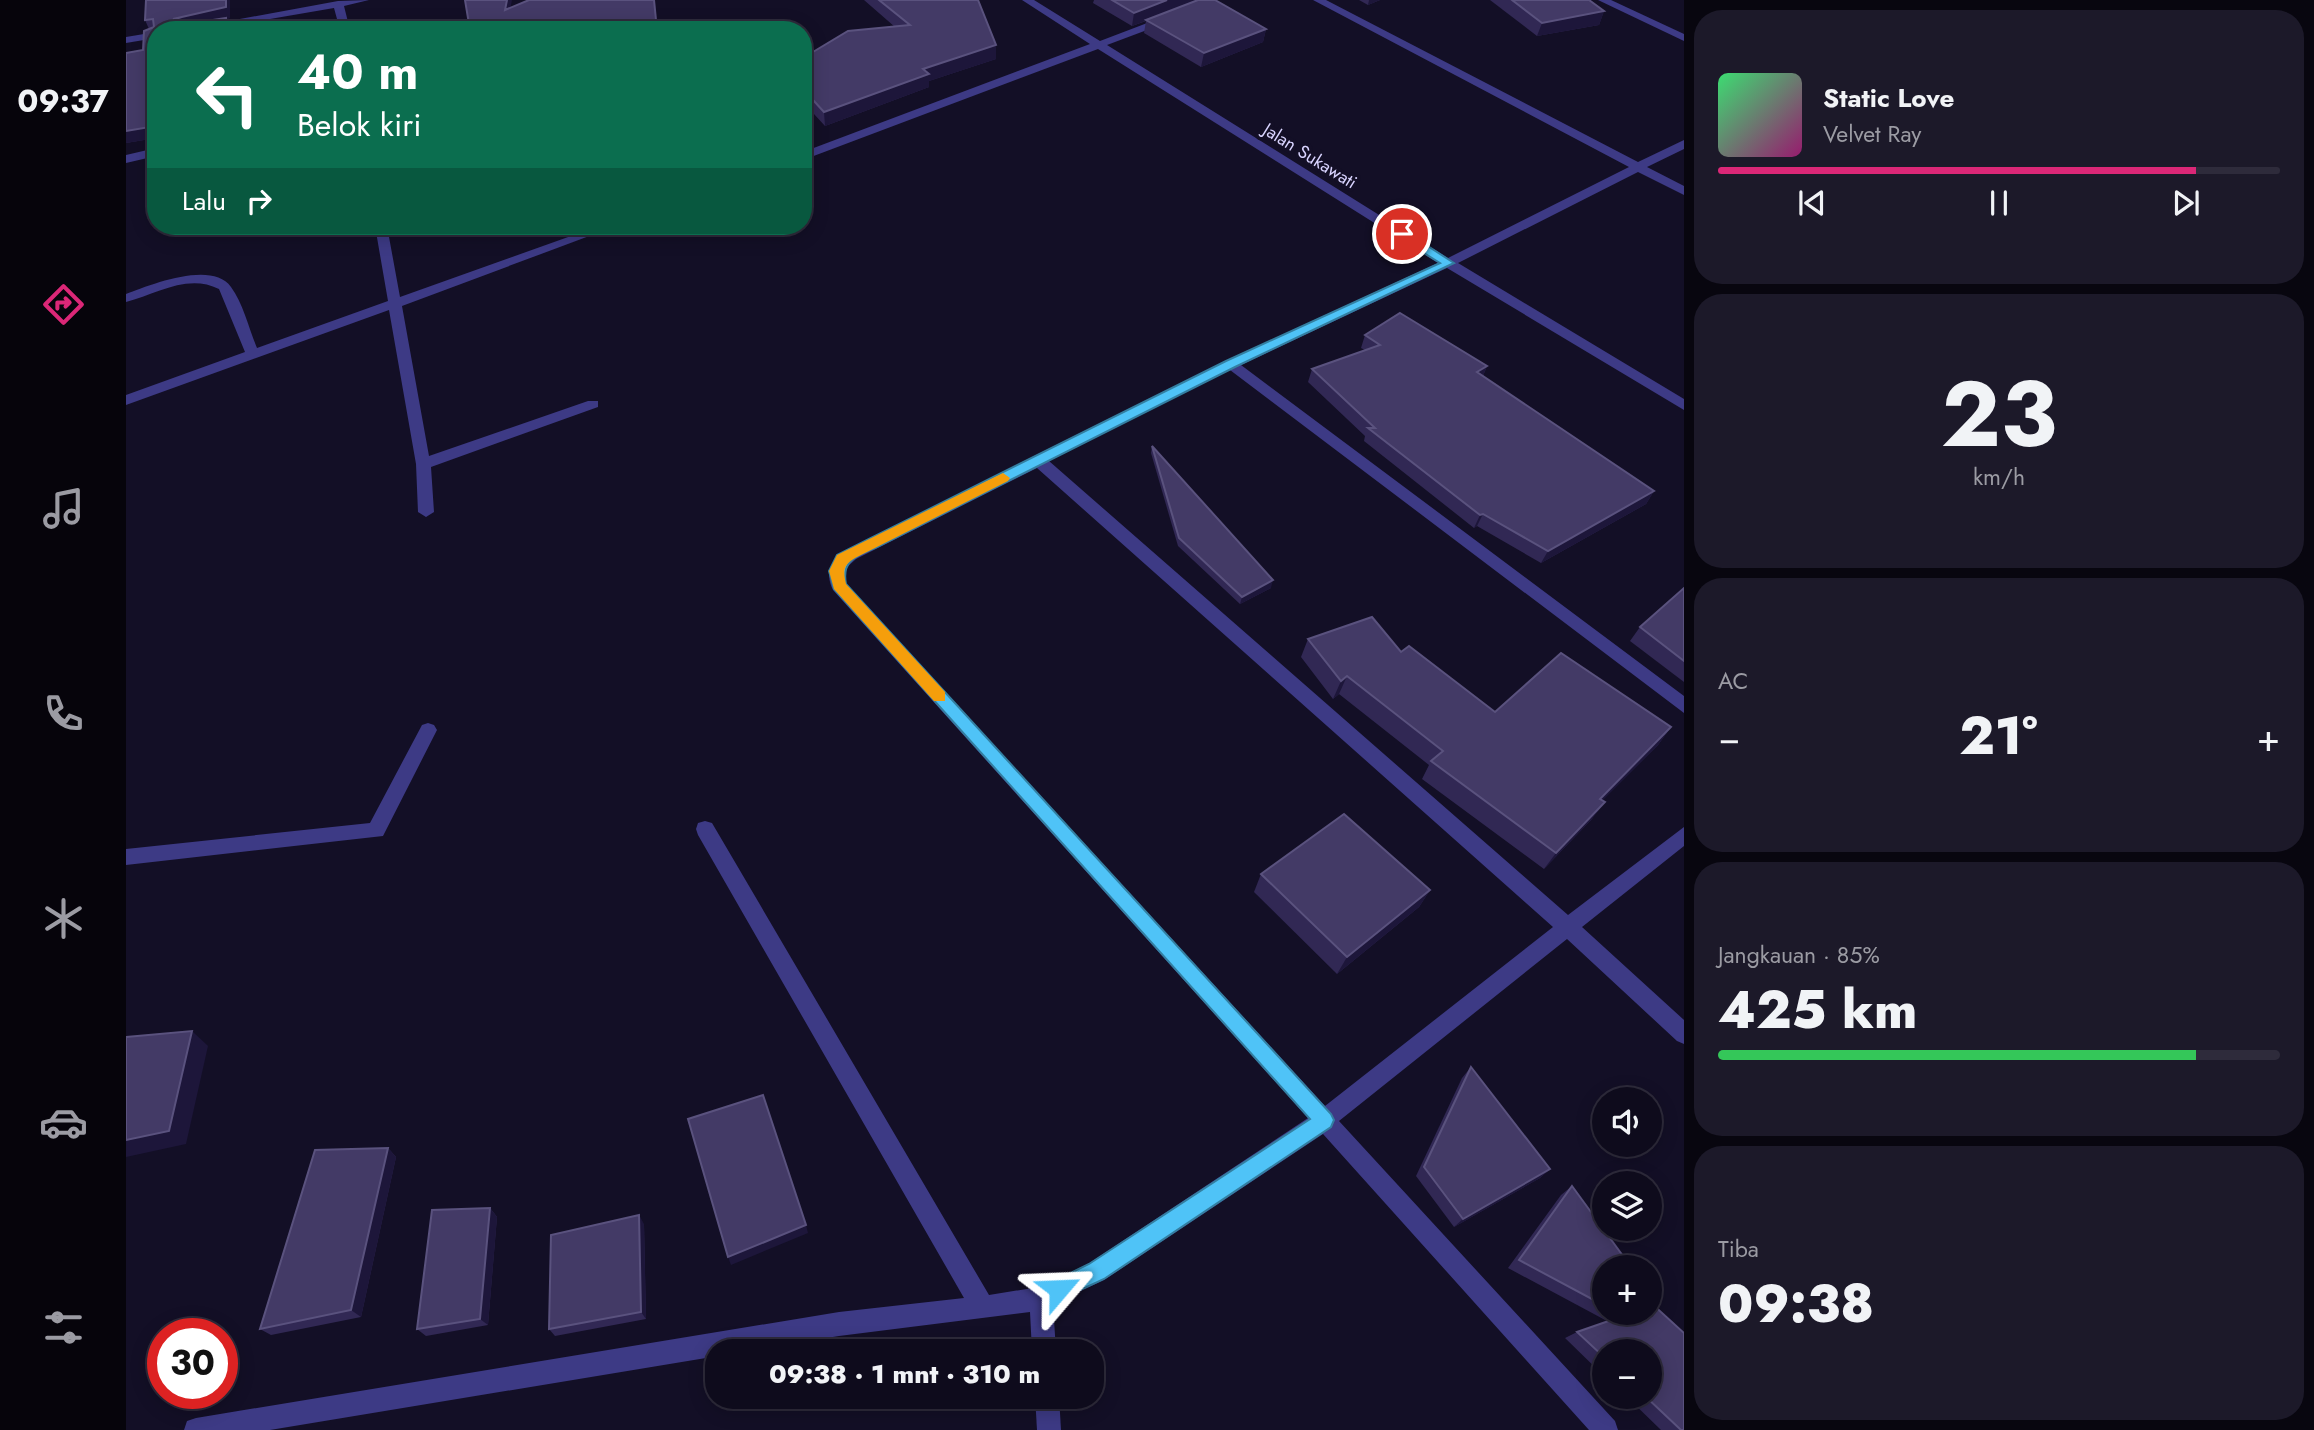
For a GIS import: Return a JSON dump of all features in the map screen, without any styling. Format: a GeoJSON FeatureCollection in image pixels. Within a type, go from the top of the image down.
{"type":"FeatureCollection","features":[{"type":"Feature","properties":{"kind":"street"},"geometry":{"type":"LineString","coordinates":[[238,21],[365,0]]}},
{"type":"Feature","properties":{"kind":"street","name":"Jalan Sukawati"},"geometry":{"type":"LineString","coordinates":[[1027,0],[1448,263],[1684,405]]}},
{"type":"Feature","properties":{"kind":"street"},"geometry":{"type":"LineString","coordinates":[[1318,0],[1684,191]]}},
{"type":"Feature","properties":{"kind":"street"},"geometry":{"type":"LineString","coordinates":[[1603,0],[1684,38]]}},
{"type":"Feature","properties":{"kind":"street"},"geometry":{"type":"LineString","coordinates":[[338,4],[343,21]]}},
{"type":"Feature","properties":{"kind":"street"},"geometry":{"type":"LineString","coordinates":[[812,149],[1182,13]]}},
{"type":"Feature","properties":{"kind":"street"},"geometry":{"type":"LineString","coordinates":[[126,40],[147,36]]}},
{"type":"Feature","properties":{"kind":"street"},"geometry":{"type":"LineString","coordinates":[[1606,1430],[839,586],[836,571],[842,559],[1038,460],[1231,364],[1448,263],[1684,144]]}},
{"type":"Feature","properties":{"kind":"street"},"geometry":{"type":"LineString","coordinates":[[126,159],[147,154]]}},
{"type":"Feature","properties":{"kind":"street"},"geometry":{"type":"LineString","coordinates":[[382,235],[423,464],[426,512]]}},
{"type":"Feature","properties":{"kind":"street"},"geometry":{"type":"LineString","coordinates":[[126,400],[585,235]]}},
{"type":"Feature","properties":{"kind":"street"},"geometry":{"type":"LineString","coordinates":[[126,298],[171,284],[201,279],[217,281],[225,286],[253,354]]}},
{"type":"Feature","properties":{"kind":"street"},"geometry":{"type":"LineString","coordinates":[[1231,364],[1684,706]]}},
{"type":"Feature","properties":{"kind":"street"},"geometry":{"type":"LineString","coordinates":[[423,464],[593,404]]}},
{"type":"Feature","properties":{"kind":"street"},"geometry":{"type":"LineString","coordinates":[[1038,460],[1569,928],[1684,1034]]}},
{"type":"Feature","properties":{"kind":"street"},"geometry":{"type":"LineString","coordinates":[[126,857],[376,830],[428,730]]}},
{"type":"Feature","properties":{"kind":"street"},"geometry":{"type":"LineString","coordinates":[[705,829],[983,1308]]}},
{"type":"Feature","properties":{"kind":"street"},"geometry":{"type":"LineString","coordinates":[[195,1430],[839,1324],[983,1308],[1041,1298],[1096,1272],[1324,1120],[1684,835]]}},
{"type":"Feature","properties":{"kind":"street"},"geometry":{"type":"LineString","coordinates":[[1041,1298],[1043,1339]]}},
{"type":"Feature","properties":{"kind":"street"},"geometry":{"type":"LineString","coordinates":[[1048,1409],[1049,1430]]}},
{"type":"Feature","properties":{"kind":"building"},"geometry":{"type":"Polygon","coordinates":[[[146,0],[226,0],[226,7],[173,19],[191,21],[145,20],[146,0]]]}},
{"type":"Feature","properties":{"kind":"building"},"geometry":{"type":"Polygon","coordinates":[[[465,0],[507,0],[505,10],[529,0],[654,0],[656,21],[468,21],[465,0]]]}},
{"type":"Feature","properties":{"kind":"building"},"geometry":{"type":"Polygon","coordinates":[[[879,0],[978,0],[996,45],[923,69],[929,74],[824,112],[812,99],[812,53],[848,31],[910,25],[879,0]]]}},
{"type":"Feature","properties":{"kind":"building"},"geometry":{"type":"Polygon","coordinates":[[[1112,0],[1167,0],[1134,13],[1112,0]]]}},
{"type":"Feature","properties":{"kind":"building"},"geometry":{"type":"Polygon","coordinates":[[[1198,0],[1215,0],[1266,29],[1204,53],[1146,20],[1198,0]]]}},
{"type":"Feature","properties":{"kind":"building"},"geometry":{"type":"Polygon","coordinates":[[[1512,0],[1589,0],[1604,11],[1542,23],[1512,0]]]}},
{"type":"Feature","properties":{"kind":"building"},"geometry":{"type":"Polygon","coordinates":[[[147,30],[147,128],[126,131],[126,53],[143,50],[144,31],[147,30]]]}},
{"type":"Feature","properties":{"kind":"building"},"geometry":{"type":"Polygon","coordinates":[[[1400,313],[1487,366],[1477,372],[1654,491],[1548,551],[1483,514],[1480,515],[1368,428],[1375,428],[1312,369],[1380,345],[1365,335],[1400,313]]]}},
{"type":"Feature","properties":{"kind":"building"},"geometry":{"type":"Polygon","coordinates":[[[1152,446],[1273,580],[1242,597],[1179,538],[1152,446]]]}},
{"type":"Feature","properties":{"kind":"building"},"geometry":{"type":"Polygon","coordinates":[[[1684,588],[1684,661],[1640,627],[1684,588]]]}},
{"type":"Feature","properties":{"kind":"building"},"geometry":{"type":"Polygon","coordinates":[[[1372,617],[1401,652],[1409,646],[1495,712],[1561,653],[1671,727],[1600,799],[1605,802],[1556,853],[1431,761],[1443,751],[1347,676],[1341,681],[1308,639],[1372,617]]]}},
{"type":"Feature","properties":{"kind":"building"},"geometry":{"type":"Polygon","coordinates":[[[1344,814],[1430,890],[1347,957],[1261,874],[1344,814]]]}},
{"type":"Feature","properties":{"kind":"building"},"geometry":{"type":"Polygon","coordinates":[[[192,1031],[169,1131],[126,1140],[126,1037],[192,1031]]]}},
{"type":"Feature","properties":{"kind":"building"},"geometry":{"type":"Polygon","coordinates":[[[1471,1067],[1550,1169],[1463,1219],[1424,1167],[1471,1067]]]}},
{"type":"Feature","properties":{"kind":"building"},"geometry":{"type":"Polygon","coordinates":[[[763,1095],[806,1225],[728,1257],[688,1119],[763,1095]]]}},
{"type":"Feature","properties":{"kind":"building"},"geometry":{"type":"Polygon","coordinates":[[[388,1148],[351,1310],[260,1329],[315,1150],[388,1148]]]}},
{"type":"Feature","properties":{"kind":"building"},"geometry":{"type":"Polygon","coordinates":[[[1572,1186],[1592,1213],[1592,1241],[1612,1241],[1622,1255],[1592,1255],[1592,1299],[1519,1260],[1572,1186]]]}},
{"type":"Feature","properties":{"kind":"building"},"geometry":{"type":"Polygon","coordinates":[[[490,1208],[480,1319],[417,1329],[432,1210],[490,1208]]]}},
{"type":"Feature","properties":{"kind":"building"},"geometry":{"type":"Polygon","coordinates":[[[639,1215],[641,1312],[549,1329],[551,1235],[639,1215]]]}},
{"type":"Feature","properties":{"kind":"building"},"geometry":{"type":"Polygon","coordinates":[[[1662,1313],[1684,1333],[1684,1430],[1659,1409],[1662,1409],[1662,1339],[1592,1339],[1592,1346],[1577,1332],[1597,1325],[1662,1325],[1662,1313]]]}},
{"type":"Feature","properties":{"kind":"slow traffic"},"geometry":{"type":"LineString","coordinates":[[940,697],[839,586],[836,571],[842,559],[1003,478]]}},
{"type":"Feature","properties":{"kind":"route"},"geometry":{"type":"LineString","coordinates":[[1059,1289],[1096,1272],[1324,1120],[839,586],[836,571],[842,559],[1231,364],[1448,263],[1402,234]]}}]}
